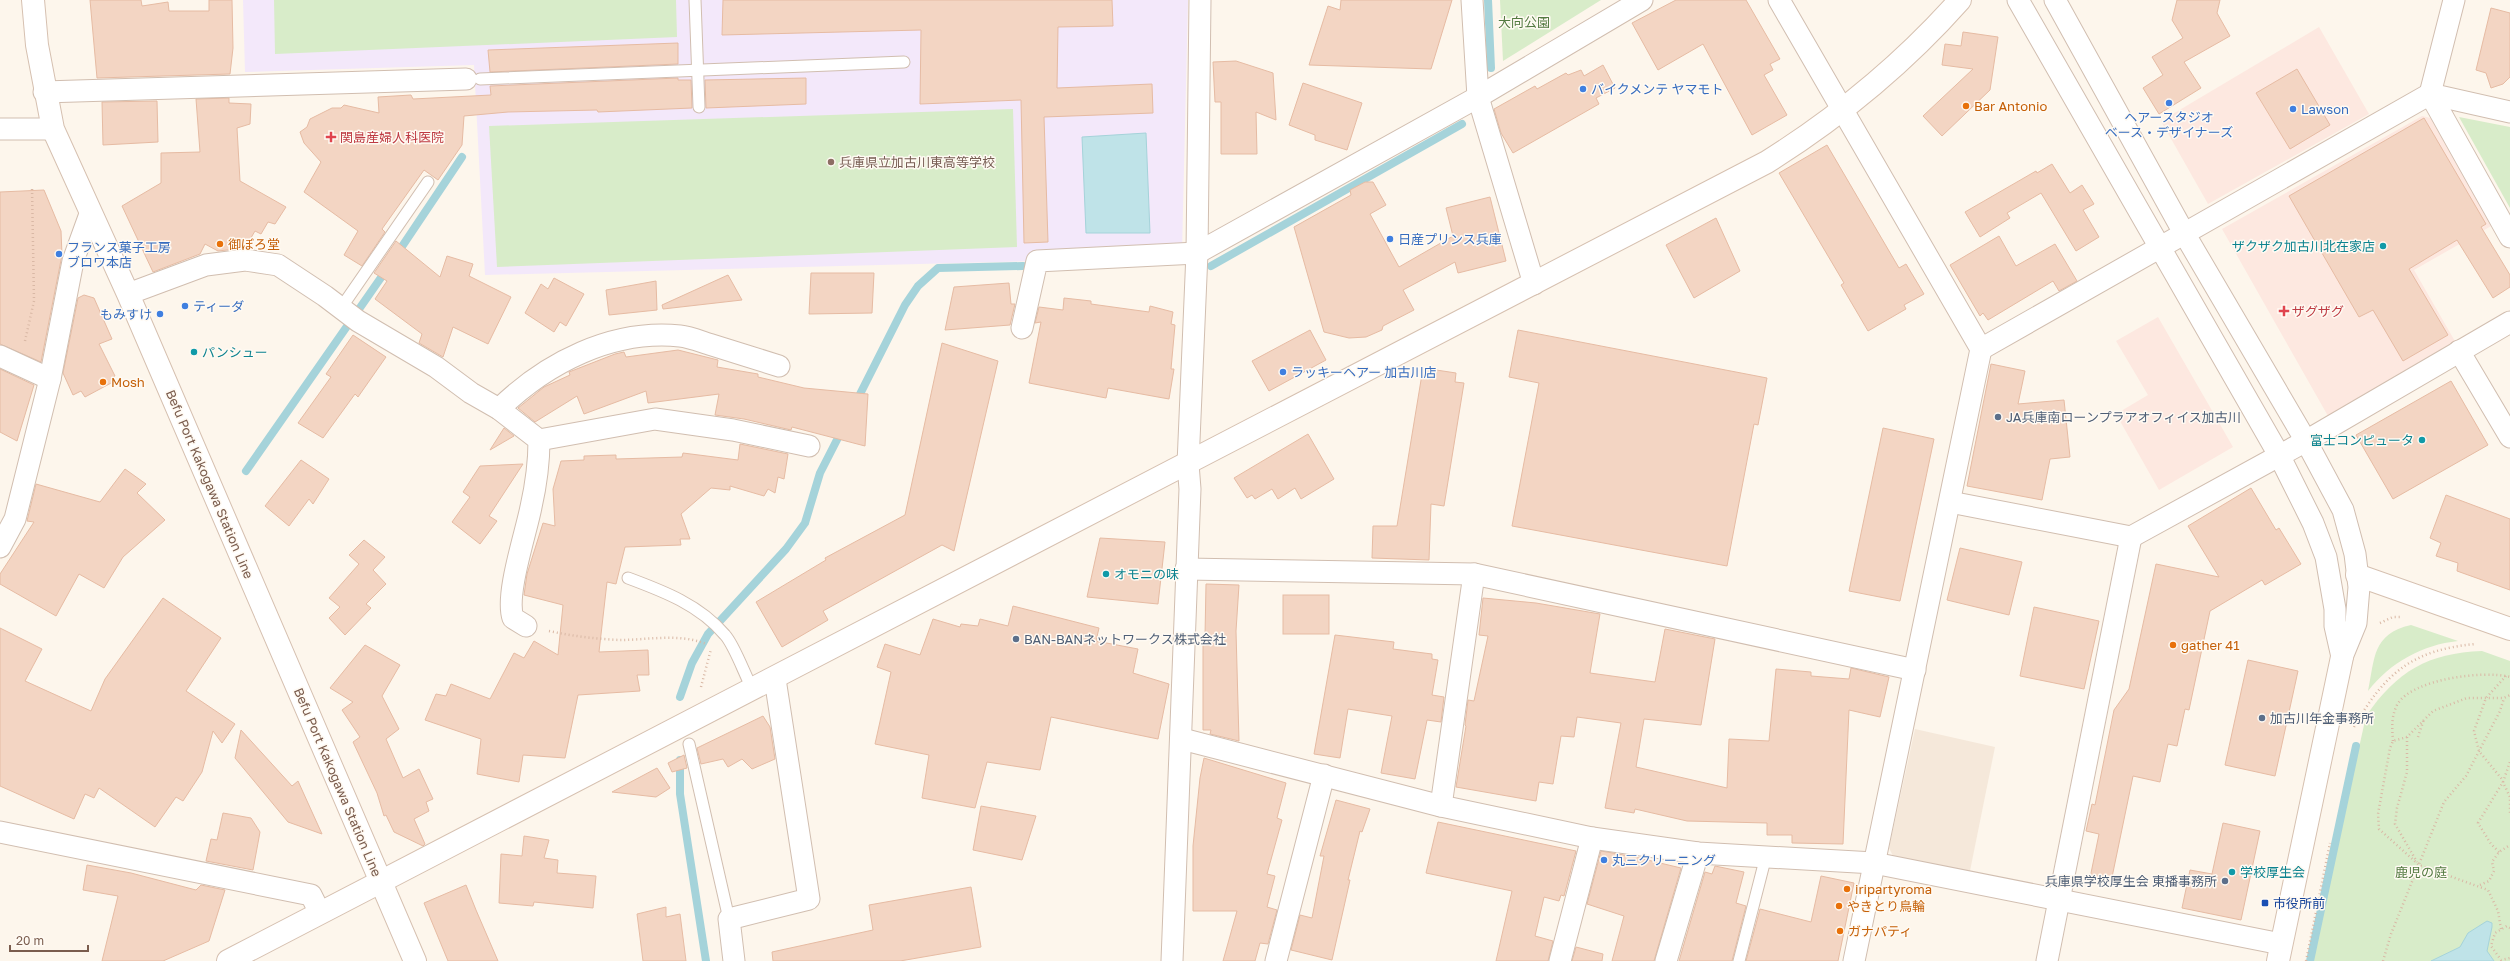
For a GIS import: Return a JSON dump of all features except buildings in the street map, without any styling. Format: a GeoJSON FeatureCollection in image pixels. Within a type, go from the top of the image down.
{"type":"FeatureCollection","features":[{"type":"Feature","properties":{"kind":"street","name":"Befu Port Kakogawa Station Line"},"geometry":{"type":"LineString","coordinates":[[33,0],[44,92],[53,129],[90,214],[128,294],[415,961]]}},
{"type":"Feature","properties":{"kind":"street"},"geometry":{"type":"LineString","coordinates":[[1172,961],[1182,739],[1186,569],[1190,489],[1188,464],[1197,253],[1200,0]]}},
{"type":"Feature","properties":{"kind":"street"},"geometry":{"type":"LineString","coordinates":[[1472,0],[1478,97],[1534,284]]}},
{"type":"Feature","properties":{"kind":"street"},"geometry":{"type":"LineString","coordinates":[[1022,328],[1037,261],[1197,253],[1478,97],[1642,0]]}},
{"type":"Feature","properties":{"kind":"street"},"geometry":{"type":"LineString","coordinates":[[1779,0],[1981,349],[1854,961]]}},
{"type":"Feature","properties":{"kind":"street"},"geometry":{"type":"LineString","coordinates":[[228,961],[320,913],[382,883],[775,679],[1767,162],[1804,139],[1842,109],[1887,71],[1960,0]]}},
{"type":"Feature","properties":{"kind":"street"},"geometry":{"type":"LineString","coordinates":[[2018,0],[2102,151],[2160,247],[2278,455],[2311,519],[2326,557],[2335,609],[2334,626],[2342,656]]}},
{"type":"Feature","properties":{"kind":"street"},"geometry":{"type":"LineString","coordinates":[[1182,739],[1441,806],[1592,838],[1698,854],[1766,856],[1874,864],[2060,902],[2279,953],[2342,656],[2356,623],[2358,581],[2355,554],[2344,514],[2306,441],[2184,233],[2055,0]]}},
{"type":"Feature","properties":{"kind":"street"},"geometry":{"type":"LineString","coordinates":[[2454,0],[2430,94],[2510,237]]}},
{"type":"Feature","properties":{"kind":"street"},"geometry":{"type":"LineString","coordinates":[[44,92],[473,79]]}},
{"type":"Feature","properties":{"kind":"street"},"geometry":{"type":"LineString","coordinates":[[1981,349],[2430,94],[2510,112]]}},
{"type":"Feature","properties":{"kind":"street"},"geometry":{"type":"LineString","coordinates":[[0,129],[53,129]]}},
{"type":"Feature","properties":{"kind":"street"},"geometry":{"type":"LineString","coordinates":[[0,547],[50,379],[73,261],[90,214]]}},
{"type":"Feature","properties":{"kind":"street"},"geometry":{"type":"LineString","coordinates":[[128,294],[206,265],[246,260],[278,265],[349,314],[436,367],[471,394],[499,409],[539,440],[655,419],[733,430],[809,446]]}},
{"type":"Feature","properties":{"kind":"street"},"geometry":{"type":"LineString","coordinates":[[1950,502],[2131,537],[2306,441],[2510,322]]}},
{"type":"Feature","properties":{"kind":"street"},"geometry":{"type":"LineString","coordinates":[[499,409],[526,384],[561,362],[599,346],[640,337],[681,336],[779,366]]}},
{"type":"Feature","properties":{"kind":"street"},"geometry":{"type":"LineString","coordinates":[[2459,351],[2510,437]]}},
{"type":"Feature","properties":{"kind":"street"},"geometry":{"type":"LineString","coordinates":[[9,360],[50,379]]}},
{"type":"Feature","properties":{"kind":"street"},"geometry":{"type":"LineString","coordinates":[[526,626],[513,618],[511,597],[535,484],[539,440]]}},
{"type":"Feature","properties":{"kind":"street"},"geometry":{"type":"LineString","coordinates":[[2048,961],[2131,537]]}},
{"type":"Feature","properties":{"kind":"street"},"geometry":{"type":"LineString","coordinates":[[2326,557],[2358,581],[2402,590],[2510,629]]}},
{"type":"Feature","properties":{"kind":"street"},"geometry":{"type":"LineString","coordinates":[[1186,569],[1474,574],[1915,670]]}},
{"type":"Feature","properties":{"kind":"street"},"geometry":{"type":"LineString","coordinates":[[1441,806],[1474,574]]}},
{"type":"Feature","properties":{"kind":"street"},"geometry":{"type":"LineString","coordinates":[[2335,609],[2358,581]]}},
{"type":"Feature","properties":{"kind":"street"},"geometry":{"type":"LineString","coordinates":[[734,961],[729,919],[809,899],[775,679]]}},
{"type":"Feature","properties":{"kind":"street"},"geometry":{"type":"LineString","coordinates":[[1276,961],[1324,775]]}},
{"type":"Feature","properties":{"kind":"street"},"geometry":{"type":"LineString","coordinates":[[0,832],[312,895],[320,913]]}},
{"type":"Feature","properties":{"kind":"street"},"geometry":{"type":"LineString","coordinates":[[1560,961],[1592,838]]}},
{"type":"Feature","properties":{"kind":"street"},"geometry":{"type":"LineString","coordinates":[[1666,961],[1698,854]]}},
{"type":"Feature","properties":{"kind":"lane"},"geometry":{"type":"LineString","coordinates":[[695,0],[699,107]]}},
{"type":"Feature","properties":{"kind":"lane"},"geometry":{"type":"LineString","coordinates":[[473,79],[904,62]]}},
{"type":"Feature","properties":{"kind":"lane"},"geometry":{"type":"LineString","coordinates":[[349,314],[428,182]]}},
{"type":"Feature","properties":{"kind":"lane"},"geometry":{"type":"LineString","coordinates":[[628,578],[672,594],[700,613],[726,635],[753,690]]}},
{"type":"Feature","properties":{"kind":"lane"},"geometry":{"type":"LineString","coordinates":[[689,744],[729,919]]}},
{"type":"Feature","properties":{"kind":"lane"},"geometry":{"type":"LineString","coordinates":[[1739,961],[1766,856]]}},
{"type":"Feature","properties":{"kind":"path"},"geometry":{"type":"LineString","coordinates":[[9,360],[34,300],[32,187]]}},
{"type":"Feature","properties":{"kind":"path"},"geometry":{"type":"LineString","coordinates":[[2375,627],[2393,617],[2403,617]]}},
{"type":"Feature","properties":{"kind":"path"},"geometry":{"type":"LineString","coordinates":[[526,626],[594,638],[694,639],[712,647],[701,688]]}},
{"type":"Feature","properties":{"kind":"path"},"geometry":{"type":"LineString","coordinates":[[2356,714],[2353,728],[2370,699],[2394,674],[2435,651],[2479,643],[2472,641]]}},
{"type":"Feature","properties":{"kind":"path"},"geometry":{"type":"LineString","coordinates":[[2501,929],[2493,899],[2488,890],[2480,885],[2419,865],[2379,829],[2378,814],[2390,748],[2393,741],[2391,722],[2398,704],[2409,694],[2432,683],[2458,676],[2510,677]]}},
{"type":"Feature","properties":{"kind":"path"},"geometry":{"type":"LineString","coordinates":[[2506,676],[2486,698],[2474,731],[2479,751],[2503,782],[2510,797],[2510,815]]}},
{"type":"Feature","properties":{"kind":"path"},"geometry":{"type":"LineString","coordinates":[[2393,741],[2407,737],[2433,711],[2467,698],[2504,698],[2510,695]]}},
{"type":"Feature","properties":{"kind":"path"},"geometry":{"type":"LineString","coordinates":[[2384,961],[2391,934],[2444,802],[2466,776],[2504,698]]}},
{"type":"Feature","properties":{"kind":"path"},"geometry":{"type":"LineString","coordinates":[[2418,737],[2425,719]]}},
{"type":"Feature","properties":{"kind":"path"},"geometry":{"type":"LineString","coordinates":[[2407,737],[2407,772],[2397,808],[2395,824],[2419,865]]}},
{"type":"Feature","properties":{"kind":"path"},"geometry":{"type":"LineString","coordinates":[[2499,852],[2491,844],[2478,823],[2503,782],[2510,762]]}},
{"type":"Feature","properties":{"kind":"path"},"geometry":{"type":"LineString","coordinates":[[2306,961],[2331,837]]}},
{"type":"Feature","properties":{"kind":"path"},"geometry":{"type":"LineString","coordinates":[[2480,885],[2489,881],[2494,871],[2492,862],[2499,852],[2510,845]]}},
{"type":"Feature","properties":{"kind":"path"},"geometry":{"type":"LineString","coordinates":[[2510,928],[2507,926],[2495,932],[2491,946],[2501,960],[2510,958]]}},
{"type":"Feature","properties":{"kind":"shaded area","name":"兵庫県立加古川東高等学校"},"geometry":{"type":"Polygon","coordinates":[[[243,0],[1188,0],[1182,252],[1158,258],[485,275],[474,65],[245,72],[243,0]]]}},
{"type":"Feature","properties":{"kind":"shaded area"},"geometry":{"type":"Polygon","coordinates":[[[2319,27],[2369,114],[2208,204],[2161,121],[2319,27]]]}},
{"type":"Feature","properties":{"kind":"shaded area","name":"ザクザク加古川北在家店"},"geometry":{"type":"Polygon","coordinates":[[[2422,116],[2435,119],[2493,225],[2414,270],[2456,343],[2328,416],[2222,229],[2422,116]]]}},
{"type":"Feature","properties":{"kind":"shaded area"},"geometry":{"type":"Polygon","coordinates":[[[2158,317],[2233,447],[2159,490],[2116,414],[2148,395],[2116,341],[2158,317]]]}},
{"type":"Feature","properties":{"kind":"shaded area"},"geometry":{"type":"Polygon","coordinates":[[[1915,729],[1995,747],[1970,871],[1895,860],[1889,848],[1915,729]]]}},
{"type":"Feature","properties":{"kind":"green space"},"geometry":{"type":"Polygon","coordinates":[[[274,0],[676,0],[677,37],[275,54],[274,0]]]}},
{"type":"Feature","properties":{"kind":"green space","name":"大向公園"},"geometry":{"type":"Polygon","coordinates":[[[1500,0],[1601,0],[1503,61],[1500,0]]]}},
{"type":"Feature","properties":{"kind":"green space"},"geometry":{"type":"Polygon","coordinates":[[[1013,109],[1017,247],[497,267],[489,126],[1013,109]]]}},
{"type":"Feature","properties":{"kind":"green space"},"geometry":{"type":"Polygon","coordinates":[[[2459,117],[2510,127],[2510,208],[2459,117]]]}},
{"type":"Feature","properties":{"kind":"green space"},"geometry":{"type":"Polygon","coordinates":[[[2411,625],[2458,641],[2432,646],[2397,663],[2368,691],[2374,658],[2382,641],[2389,634],[2398,629],[2411,625]]]}},
{"type":"Feature","properties":{"kind":"green space","name":"鹿児の庭"},"geometry":{"type":"Polygon","coordinates":[[[2482,651],[2510,661],[2510,961],[2312,961],[2366,716],[2390,687],[2415,667],[2445,656],[2482,651]]]}},
{"type":"Feature","properties":{"kind":"water"},"geometry":{"type":"Polygon","coordinates":[[[1146,133],[1150,233],[1086,233],[1082,137],[1146,133]]]}},
{"type":"Feature","properties":{"kind":"water"},"geometry":{"type":"Polygon","coordinates":[[[2487,921],[2492,923],[2492,927],[2487,951],[2494,961],[2431,961],[2460,947],[2468,933],[2487,921]]]}},
{"type":"Feature","properties":{"kind":"waterway"},"geometry":{"type":"LineString","coordinates":[[1488,0],[1491,68]]}},
{"type":"Feature","properties":{"kind":"waterway"},"geometry":{"type":"LineString","coordinates":[[1211,266],[1462,124]]}},
{"type":"Feature","properties":{"kind":"waterway"},"geometry":{"type":"LineString","coordinates":[[397,254],[462,157]]}},
{"type":"Feature","properties":{"kind":"waterway"},"geometry":{"type":"LineString","coordinates":[[856,402],[905,305],[918,286],[938,268],[1023,266]]}},
{"type":"Feature","properties":{"kind":"waterway"},"geometry":{"type":"LineString","coordinates":[[246,471],[387,269]]}},
{"type":"Feature","properties":{"kind":"waterway"},"geometry":{"type":"LineString","coordinates":[[680,697],[692,663],[708,634],[786,549],[805,523],[820,473],[842,430]]}},
{"type":"Feature","properties":{"kind":"waterway"},"geometry":{"type":"LineString","coordinates":[[2310,961],[2356,746]]}},
{"type":"Feature","properties":{"kind":"waterway"},"geometry":{"type":"LineString","coordinates":[[680,760],[680,794],[706,961]]}},
{"type":"Feature","properties":{"kind":"place","name":"バイクメンテ ヤマモト"},"geometry":{"type":"Point","coordinates":[1583,89]}},
{"type":"Feature","properties":{"kind":"place","name":"ヘアースタジオ ベース・デザイナーズ"},"geometry":{"type":"Point","coordinates":[2169,103]}},
{"type":"Feature","properties":{"kind":"place","name":"Bar Antonio"},"geometry":{"type":"Point","coordinates":[1966,106]}},
{"type":"Feature","properties":{"kind":"place","name":"Lawson"},"geometry":{"type":"Point","coordinates":[2293,109]}},
{"type":"Feature","properties":{"kind":"place","name":"関島産婦人科医院"},"geometry":{"type":"Point","coordinates":[331,137]}},
{"type":"Feature","properties":{"kind":"place","name":"兵庫県立加古川東高等学校"},"geometry":{"type":"Point","coordinates":[831,162]}},
{"type":"Feature","properties":{"kind":"place","name":"日産プリンス兵庫"},"geometry":{"type":"Point","coordinates":[1390,239]}},
{"type":"Feature","properties":{"kind":"place","name":"御ぼろ堂"},"geometry":{"type":"Point","coordinates":[220,244]}},
{"type":"Feature","properties":{"kind":"place","name":"ザクザク加古川北在家店"},"geometry":{"type":"Point","coordinates":[2383,246]}},
{"type":"Feature","properties":{"kind":"place","name":"フランス菓子工房 ブロワ本店"},"geometry":{"type":"Point","coordinates":[59,254]}},
{"type":"Feature","properties":{"kind":"place","name":"ティーダ"},"geometry":{"type":"Point","coordinates":[185,306]}},
{"type":"Feature","properties":{"kind":"place","name":"ザグザグ"},"geometry":{"type":"Point","coordinates":[2284,311]}},
{"type":"Feature","properties":{"kind":"place","name":"もみすけ"},"geometry":{"type":"Point","coordinates":[160,314]}},
{"type":"Feature","properties":{"kind":"place","name":"パンシュー"},"geometry":{"type":"Point","coordinates":[194,352]}},
{"type":"Feature","properties":{"kind":"place","name":"ラッキーヘアー 加古川店"},"geometry":{"type":"Point","coordinates":[1283,372]}},
{"type":"Feature","properties":{"kind":"place","name":"Mosh"},"geometry":{"type":"Point","coordinates":[103,382]}},
{"type":"Feature","properties":{"kind":"place","name":"JA兵庫南ローンプラアオフィイス加古川"},"geometry":{"type":"Point","coordinates":[1998,417]}},
{"type":"Feature","properties":{"kind":"place","name":"富士コンピュータ"},"geometry":{"type":"Point","coordinates":[2422,440]}},
{"type":"Feature","properties":{"kind":"place","name":"オモニの味"},"geometry":{"type":"Point","coordinates":[1106,574]}},
{"type":"Feature","properties":{"kind":"place","name":"BAN-BANネットワークス株式会社"},"geometry":{"type":"Point","coordinates":[1016,639]}},
{"type":"Feature","properties":{"kind":"place","name":"gather 41"},"geometry":{"type":"Point","coordinates":[2173,645]}},
{"type":"Feature","properties":{"kind":"place","name":"加古川年金事務所"},"geometry":{"type":"Point","coordinates":[2262,718]}},
{"type":"Feature","properties":{"kind":"place","name":"丸三クリーニング"},"geometry":{"type":"Point","coordinates":[1604,860]}},
{"type":"Feature","properties":{"kind":"place","name":"学校厚生会"},"geometry":{"type":"Point","coordinates":[2232,872]}},
{"type":"Feature","properties":{"kind":"place","name":"兵庫県学校厚生会 東播事務所"},"geometry":{"type":"Point","coordinates":[2225,881]}},
{"type":"Feature","properties":{"kind":"place","name":"iripartyroma"},"geometry":{"type":"Point","coordinates":[1847,889]}},
{"type":"Feature","properties":{"kind":"place","name":"市役所前"},"geometry":{"type":"Point","coordinates":[2265,903]}},
{"type":"Feature","properties":{"kind":"place","name":"やきとり鳥輪"},"geometry":{"type":"Point","coordinates":[1839,906]}},
{"type":"Feature","properties":{"kind":"place","name":"ガナパティ"},"geometry":{"type":"Point","coordinates":[1840,931]}}]}
